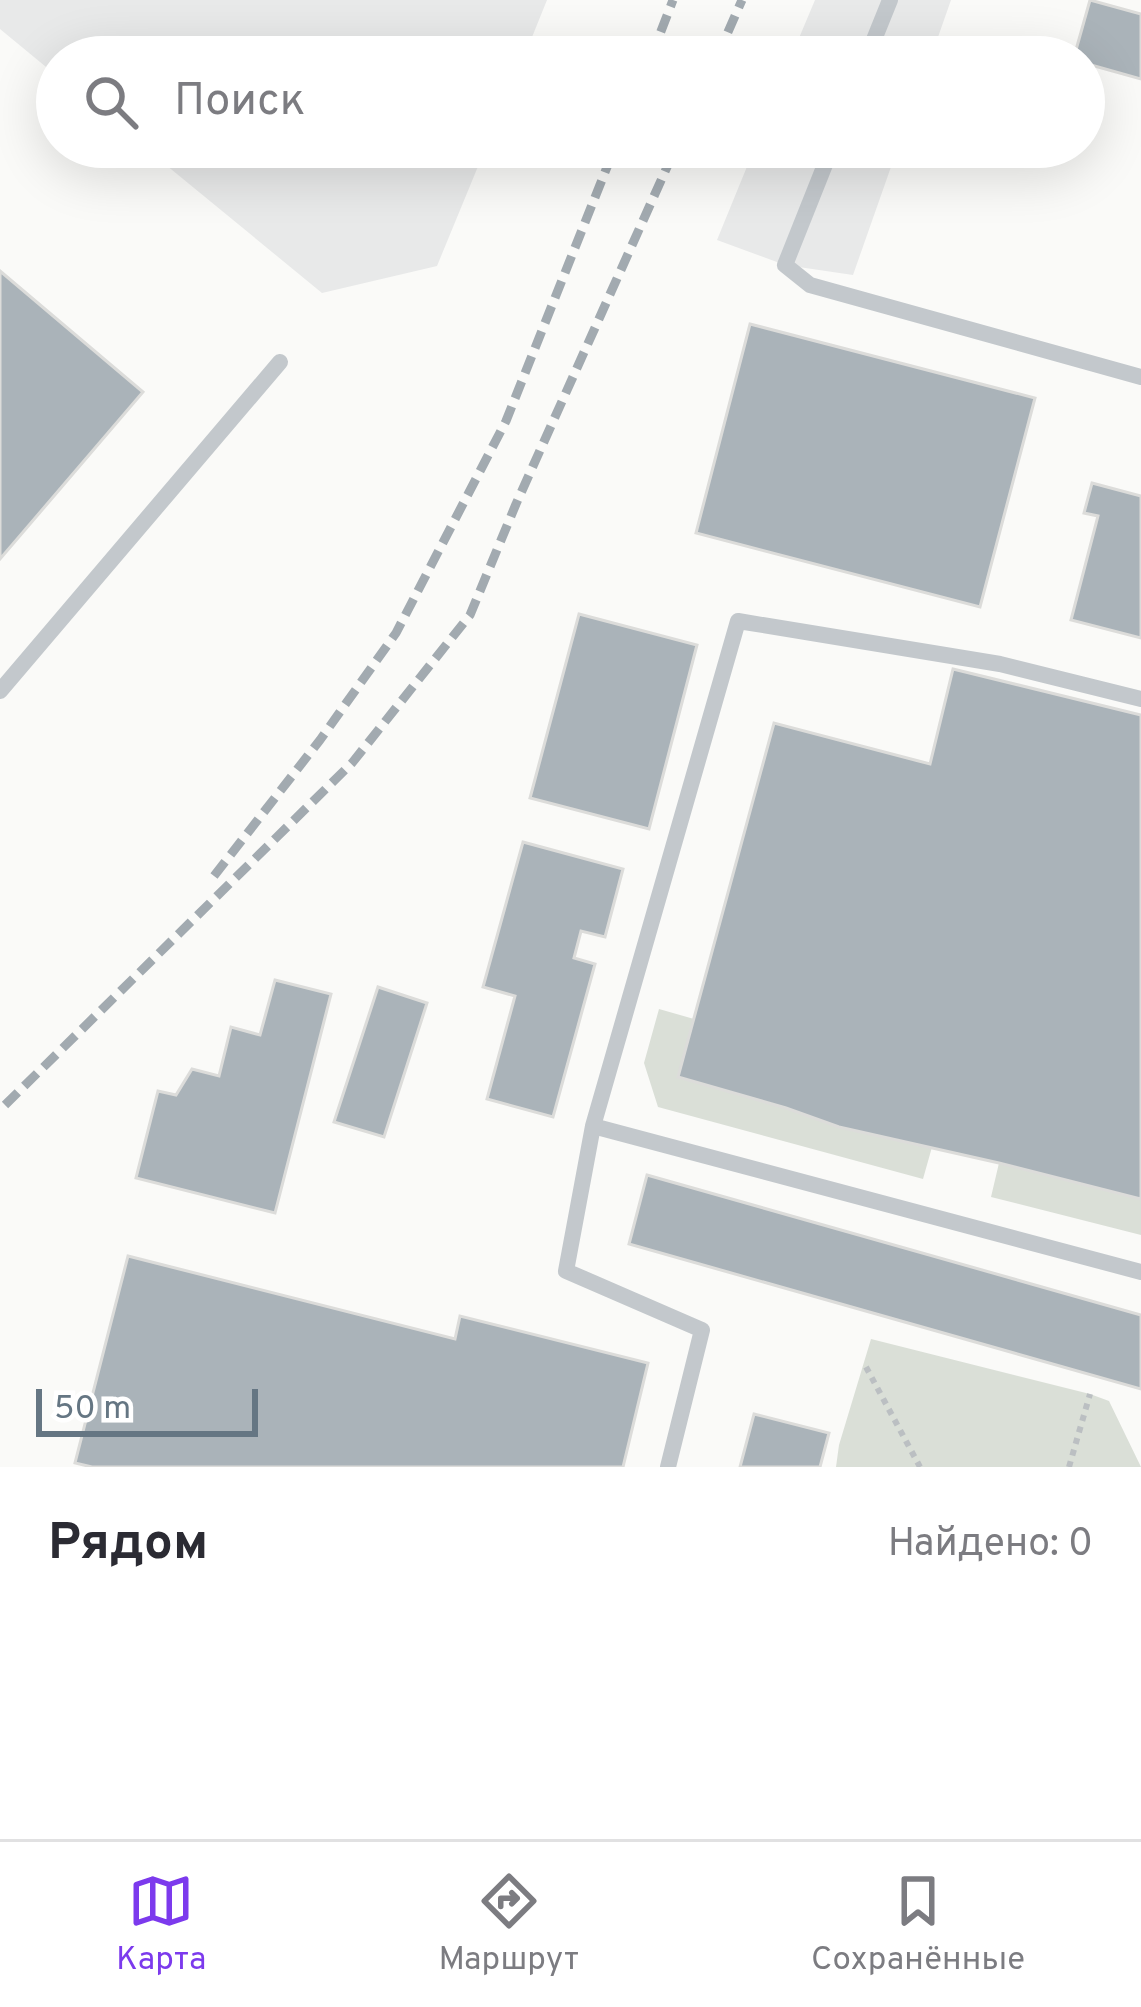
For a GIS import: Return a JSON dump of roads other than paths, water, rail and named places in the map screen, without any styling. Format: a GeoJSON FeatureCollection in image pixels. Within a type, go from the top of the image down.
{"type":"FeatureCollection","features":[{"type":"Feature","properties":{"kind":"lane"},"geometry":{"type":"LineString","coordinates":[[875,36],[890,0]]}},
{"type":"Feature","properties":{"kind":"lane"},"geometry":{"type":"LineString","coordinates":[[824,168],[785,265],[810,285],[1141,377]]}},
{"type":"Feature","properties":{"kind":"lane"},"geometry":{"type":"LineString","coordinates":[[0,692],[280,362]]}},
{"type":"Feature","properties":{"kind":"lane"},"geometry":{"type":"LineString","coordinates":[[668,1467],[702,1330],[566,1271],[593,1126],[738,621],[1000,664],[1141,699]]}},
{"type":"Feature","properties":{"kind":"lane"},"geometry":{"type":"LineString","coordinates":[[593,1126],[1141,1272]]}},
{"type":"Feature","properties":{"kind":"railway"},"geometry":{"type":"LineString","coordinates":[[659,36],[673,0]]}},
{"type":"Feature","properties":{"kind":"railway"},"geometry":{"type":"LineString","coordinates":[[726,36],[742,0]]}},
{"type":"Feature","properties":{"kind":"railway"},"geometry":{"type":"LineString","coordinates":[[214,876],[396,633],[506,421],[607,168]]}},
{"type":"Feature","properties":{"kind":"railway"},"geometry":{"type":"LineString","coordinates":[[5,1105],[352,763],[470,615],[667,168]]}}]}
